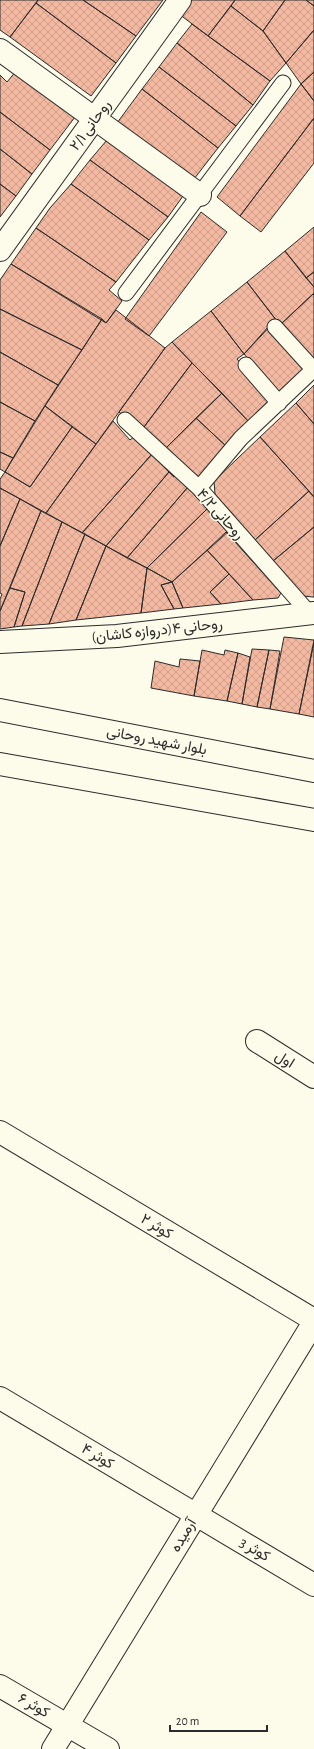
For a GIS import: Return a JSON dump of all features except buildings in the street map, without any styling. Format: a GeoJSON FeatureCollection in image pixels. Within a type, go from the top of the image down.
{"type":"FeatureCollection","features":[{"type":"Feature","properties":{"kind":"street","name":"روحانی ۲/۱"},"geometry":{"type":"LineString","coordinates":[[0,250],[180,0]]}},
{"type":"Feature","properties":{"kind":"street"},"geometry":{"type":"LineString","coordinates":[[0,50],[200,195]]}},
{"type":"Feature","properties":{"kind":"street","name":"روحانی ۴(دروازه کاشان)"},"geometry":{"type":"LineString","coordinates":[[0,642],[117,636],[312,614]]}},
{"type":"Feature","properties":{"kind":"street","name":"بلوار شهید روحانی"},"geometry":{"type":"LineString","coordinates":[[0,710],[314,771]]}},
{"type":"Feature","properties":{"kind":"street"},"geometry":{"type":"LineString","coordinates":[[0,764],[314,820]]}},
{"type":"Feature","properties":{"kind":"street","name":"اول"},"geometry":{"type":"LineString","coordinates":[[257,1041],[314,1077]]}},
{"type":"Feature","properties":{"kind":"street","name":"کوثر ۲"},"geometry":{"type":"LineString","coordinates":[[0,1132],[314,1321]]}},
{"type":"Feature","properties":{"kind":"street","name":"آرمیده"},"geometry":{"type":"LineString","coordinates":[[53,1749],[314,1321]]}},
{"type":"Feature","properties":{"kind":"street","name":"کوثر ۴"},"geometry":{"type":"LineString","coordinates":[[0,1398],[196,1514]]}},
{"type":"Feature","properties":{"kind":"street","name":"کوثر 3"},"geometry":{"type":"LineString","coordinates":[[196,1514],[314,1585]]}},
{"type":"Feature","properties":{"kind":"street","name":"کوثر ۶"},"geometry":{"type":"LineString","coordinates":[[0,1686],[108,1749]]}},
{"type":"Feature","properties":{"kind":"lane"},"geometry":{"type":"LineString","coordinates":[[126,293],[283,83]]}},
{"type":"Feature","properties":{"kind":"lane"},"geometry":{"type":"LineString","coordinates":[[199,488],[241,438],[314,369],[275,327]]}},
{"type":"Feature","properties":{"kind":"lane"},"geometry":{"type":"LineString","coordinates":[[246,365],[279,403]]}},
{"type":"Feature","properties":{"kind":"lane","name":"روحانی ۴/۲"},"geometry":{"type":"LineString","coordinates":[[125,420],[199,488],[312,614]]}}]}
